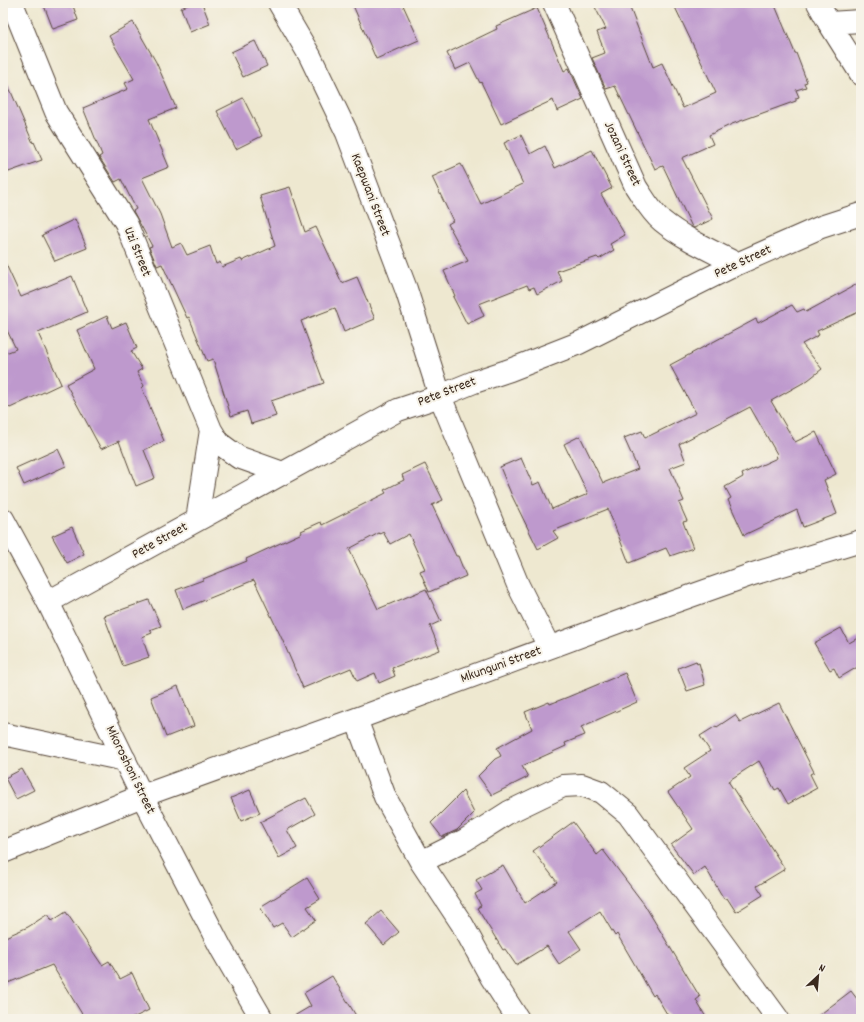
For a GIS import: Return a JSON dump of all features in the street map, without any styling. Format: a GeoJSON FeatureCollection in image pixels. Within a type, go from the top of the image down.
{"type":"FeatureCollection","features":[{"type":"Feature","properties":{"kind":"street","name":"Uzi Street"},"geometry":{"type":"LineString","coordinates":[[12,3],[56,112],[126,223],[211,430],[219,443],[238,457],[283,473]]}},
{"type":"Feature","properties":{"kind":"street","name":"Kaepwani Street"},"geometry":{"type":"LineString","coordinates":[[279,3],[310,56],[347,133],[406,289],[440,396],[518,585],[550,647]]}},
{"type":"Feature","properties":{"kind":"street","name":"Jozani Street"},"geometry":{"type":"LineString","coordinates":[[554,3],[636,187],[648,205],[662,221],[685,236],[737,264]]}},
{"type":"Feature","properties":{"kind":"street"},"geometry":{"type":"LineString","coordinates":[[818,3],[861,74]]}},
{"type":"Feature","properties":{"kind":"street"},"geometry":{"type":"LineString","coordinates":[[829,23],[861,21]]}},
{"type":"Feature","properties":{"kind":"street","name":"Pete Street"},"geometry":{"type":"LineString","coordinates":[[48,602],[398,410],[440,396],[579,343],[737,264],[820,227],[861,214]]}},
{"type":"Feature","properties":{"kind":"street"},"geometry":{"type":"LineString","coordinates":[[197,520],[211,430]]}},
{"type":"Feature","properties":{"kind":"street","name":"Mkoroshoni Street"},"geometry":{"type":"LineString","coordinates":[[3,519],[48,602],[142,796],[222,950],[262,1019]]}},
{"type":"Feature","properties":{"kind":"street","name":"Mkunguni Street"},"geometry":{"type":"LineString","coordinates":[[3,852],[142,796],[550,647],[753,574],[861,541]]}},
{"type":"Feature","properties":{"kind":"street"},"geometry":{"type":"LineString","coordinates":[[356,719],[385,797],[421,862],[462,924],[491,977],[518,1019]]}},
{"type":"Feature","properties":{"kind":"street"},"geometry":{"type":"LineString","coordinates":[[3,734],[125,760]]}},
{"type":"Feature","properties":{"kind":"street"},"geometry":{"type":"LineString","coordinates":[[421,862],[465,840],[510,812],[563,786],[582,784],[601,792],[628,814],[778,1019]]}},
{"type":"Feature","properties":{"kind":"building"},"geometry":{"type":"Polygon","coordinates":[[[43,3],[72,3],[78,20],[53,29],[43,3]]]}},
{"type":"Feature","properties":{"kind":"building"},"geometry":{"type":"Polygon","coordinates":[[[192,3],[202,3],[210,24],[190,32],[181,8],[192,3]]]}},
{"type":"Feature","properties":{"kind":"building"},"geometry":{"type":"Polygon","coordinates":[[[352,3],[402,3],[419,40],[376,59],[352,3]]]}},
{"type":"Feature","properties":{"kind":"building"},"geometry":{"type":"Polygon","coordinates":[[[593,3],[628,3],[653,67],[662,63],[683,108],[716,93],[673,3],[774,3],[796,53],[807,82],[804,83],[806,87],[796,90],[799,97],[796,98],[796,101],[732,124],[709,135],[713,144],[682,158],[713,219],[694,228],[692,227],[663,166],[655,169],[615,86],[606,89],[592,58],[605,53],[597,32],[606,29],[593,3]]]}},
{"type":"Feature","properties":{"kind":"building"},"geometry":{"type":"Polygon","coordinates":[[[537,8],[564,71],[569,68],[583,99],[557,111],[553,100],[501,124],[470,63],[455,70],[447,53],[497,29],[496,26],[537,8]]]}},
{"type":"Feature","properties":{"kind":"building"},"geometry":{"type":"Polygon","coordinates":[[[133,22],[156,62],[176,108],[149,119],[169,167],[142,178],[160,214],[172,247],[181,243],[187,255],[210,246],[216,264],[220,262],[222,267],[241,259],[242,261],[275,246],[260,196],[290,187],[305,232],[316,227],[342,283],[357,277],[375,319],[344,332],[335,308],[301,321],[324,383],[271,401],[276,416],[251,424],[247,411],[231,416],[213,359],[207,361],[189,317],[187,318],[162,264],[157,266],[149,247],[152,246],[133,211],[136,209],[121,179],[115,182],[99,157],[102,155],[83,108],[128,89],[125,83],[134,79],[109,36],[133,22]]]}},
{"type":"Feature","properties":{"kind":"building"},"geometry":{"type":"Polygon","coordinates":[[[255,41],[267,66],[243,77],[231,52],[255,41]]]}},
{"type":"Feature","properties":{"kind":"building"},"geometry":{"type":"Polygon","coordinates":[[[3,73],[33,143],[34,142],[42,160],[3,174],[3,73]]]}},
{"type":"Feature","properties":{"kind":"building"},"geometry":{"type":"Polygon","coordinates":[[[243,98],[262,136],[236,149],[217,111],[243,98]]]}},
{"type":"Feature","properties":{"kind":"building"},"geometry":{"type":"Polygon","coordinates":[[[521,135],[530,154],[545,146],[555,168],[592,150],[612,188],[601,194],[625,235],[610,244],[614,250],[599,259],[597,257],[557,271],[562,281],[537,294],[534,287],[529,289],[527,285],[479,304],[484,316],[467,324],[453,297],[455,296],[444,271],[468,261],[448,224],[453,221],[432,177],[461,164],[481,204],[523,184],[504,143],[521,135]]]}},
{"type":"Feature","properties":{"kind":"building"},"geometry":{"type":"Polygon","coordinates":[[[75,219],[87,248],[55,261],[42,235],[75,219]]]}},
{"type":"Feature","properties":{"kind":"building"},"geometry":{"type":"Polygon","coordinates":[[[3,258],[21,297],[72,276],[87,312],[38,333],[61,384],[3,410],[3,354],[16,349],[3,322],[3,258]]]}},
{"type":"Feature","properties":{"kind":"building"},"geometry":{"type":"Polygon","coordinates":[[[861,282],[861,311],[817,331],[819,335],[802,344],[822,369],[808,380],[771,401],[795,442],[816,432],[836,474],[824,480],[837,514],[803,527],[797,510],[744,535],[728,500],[731,498],[725,487],[743,477],[742,474],[777,458],[777,454],[750,407],[679,444],[686,462],[670,468],[684,501],[679,503],[687,521],[683,522],[693,548],[670,556],[666,548],[629,563],[608,509],[553,531],[558,538],[538,549],[512,496],[500,467],[521,458],[533,485],[540,482],[552,509],[588,494],[564,444],[580,436],[603,483],[638,469],[624,438],[642,431],[645,438],[696,413],[670,365],[756,319],[758,323],[792,305],[797,312],[804,309],[806,312],[861,282]]]}},
{"type":"Feature","properties":{"kind":"building"},"geometry":{"type":"Polygon","coordinates":[[[107,316],[112,328],[126,322],[137,348],[131,351],[142,369],[137,372],[144,386],[142,388],[164,441],[144,450],[155,478],[136,486],[119,441],[101,449],[66,384],[94,369],[77,330],[107,316]]]}},
{"type":"Feature","properties":{"kind":"building"},"geometry":{"type":"Polygon","coordinates":[[[58,449],[66,466],[24,485],[16,468],[58,449]]]}},
{"type":"Feature","properties":{"kind":"building"},"geometry":{"type":"Polygon","coordinates":[[[425,464],[443,500],[432,505],[456,556],[458,556],[466,576],[429,592],[420,571],[425,569],[409,534],[390,544],[383,532],[380,534],[379,533],[349,549],[378,609],[426,589],[441,621],[430,626],[440,650],[392,668],[395,676],[379,683],[375,673],[357,681],[351,668],[303,688],[254,580],[183,609],[176,590],[247,561],[246,559],[302,533],[301,531],[321,522],[322,525],[386,493],[384,490],[404,480],[402,475],[425,464]]]}},
{"type":"Feature","properties":{"kind":"building"},"geometry":{"type":"Polygon","coordinates":[[[72,527],[84,554],[67,563],[52,536],[72,527]]]}},
{"type":"Feature","properties":{"kind":"building"},"geometry":{"type":"Polygon","coordinates":[[[149,600],[161,626],[150,630],[152,633],[142,637],[149,657],[123,666],[104,616],[149,600]]]}},
{"type":"Feature","properties":{"kind":"building"},"geometry":{"type":"Polygon","coordinates":[[[841,628],[849,643],[861,636],[861,665],[839,678],[834,668],[830,670],[814,643],[841,628]]]}},
{"type":"Feature","properties":{"kind":"building"},"geometry":{"type":"Polygon","coordinates":[[[696,661],[697,664],[699,663],[705,685],[687,691],[678,668],[696,661]]]}},
{"type":"Feature","properties":{"kind":"building"},"geometry":{"type":"Polygon","coordinates":[[[625,673],[637,702],[581,727],[585,735],[565,743],[566,746],[522,766],[528,777],[492,795],[478,776],[495,759],[501,756],[497,748],[532,729],[525,712],[549,702],[550,704],[568,697],[625,673]]]}},
{"type":"Feature","properties":{"kind":"building"},"geometry":{"type":"Polygon","coordinates":[[[178,686],[194,726],[166,737],[151,697],[178,686]]]}},
{"type":"Feature","properties":{"kind":"building"},"geometry":{"type":"Polygon","coordinates":[[[779,703],[814,772],[810,774],[817,788],[788,804],[779,788],[775,790],[759,761],[728,781],[785,869],[757,886],[763,895],[736,912],[727,898],[724,899],[705,867],[694,875],[671,845],[693,829],[668,792],[690,777],[684,768],[710,751],[700,736],[735,715],[740,722],[779,703]]]}},
{"type":"Feature","properties":{"kind":"building"},"geometry":{"type":"Polygon","coordinates":[[[22,769],[34,790],[16,799],[5,778],[22,769]]]}},
{"type":"Feature","properties":{"kind":"building"},"geometry":{"type":"Polygon","coordinates":[[[250,790],[260,813],[241,821],[231,798],[250,790]]]}},
{"type":"Feature","properties":{"kind":"building"},"geometry":{"type":"Polygon","coordinates":[[[463,791],[474,813],[457,830],[442,837],[431,823],[463,791]]]}},
{"type":"Feature","properties":{"kind":"building"},"geometry":{"type":"Polygon","coordinates":[[[306,798],[315,814],[287,830],[297,848],[279,858],[260,822],[306,798]]]}},
{"type":"Feature","properties":{"kind":"building"},"geometry":{"type":"Polygon","coordinates":[[[573,822],[597,855],[603,850],[644,904],[700,997],[696,1000],[707,1019],[670,1019],[655,994],[653,996],[617,934],[615,936],[600,911],[569,931],[581,949],[559,964],[547,946],[516,965],[505,949],[503,950],[477,908],[481,906],[475,894],[482,890],[476,880],[503,865],[525,903],[557,882],[533,851],[573,822]]]}},
{"type":"Feature","properties":{"kind":"building"},"geometry":{"type":"Polygon","coordinates":[[[307,878],[320,899],[307,907],[316,920],[292,937],[282,923],[273,928],[260,907],[307,878]]]}},
{"type":"Feature","properties":{"kind":"building"},"geometry":{"type":"Polygon","coordinates":[[[381,911],[399,932],[384,945],[366,924],[381,911]]]}},
{"type":"Feature","properties":{"kind":"building"},"geometry":{"type":"Polygon","coordinates":[[[66,912],[102,965],[109,961],[120,979],[132,973],[149,1010],[131,1019],[85,1019],[52,965],[3,985],[3,938],[28,927],[48,914],[52,921],[66,912]]]}},
{"type":"Feature","properties":{"kind":"building"},"geometry":{"type":"Polygon","coordinates":[[[332,976],[358,1019],[289,1019],[311,1006],[304,993],[332,976]]]}},
{"type":"Feature","properties":{"kind":"building"},"geometry":{"type":"Polygon","coordinates":[[[851,991],[861,1004],[861,1019],[814,1019],[851,991]]]}}]}
